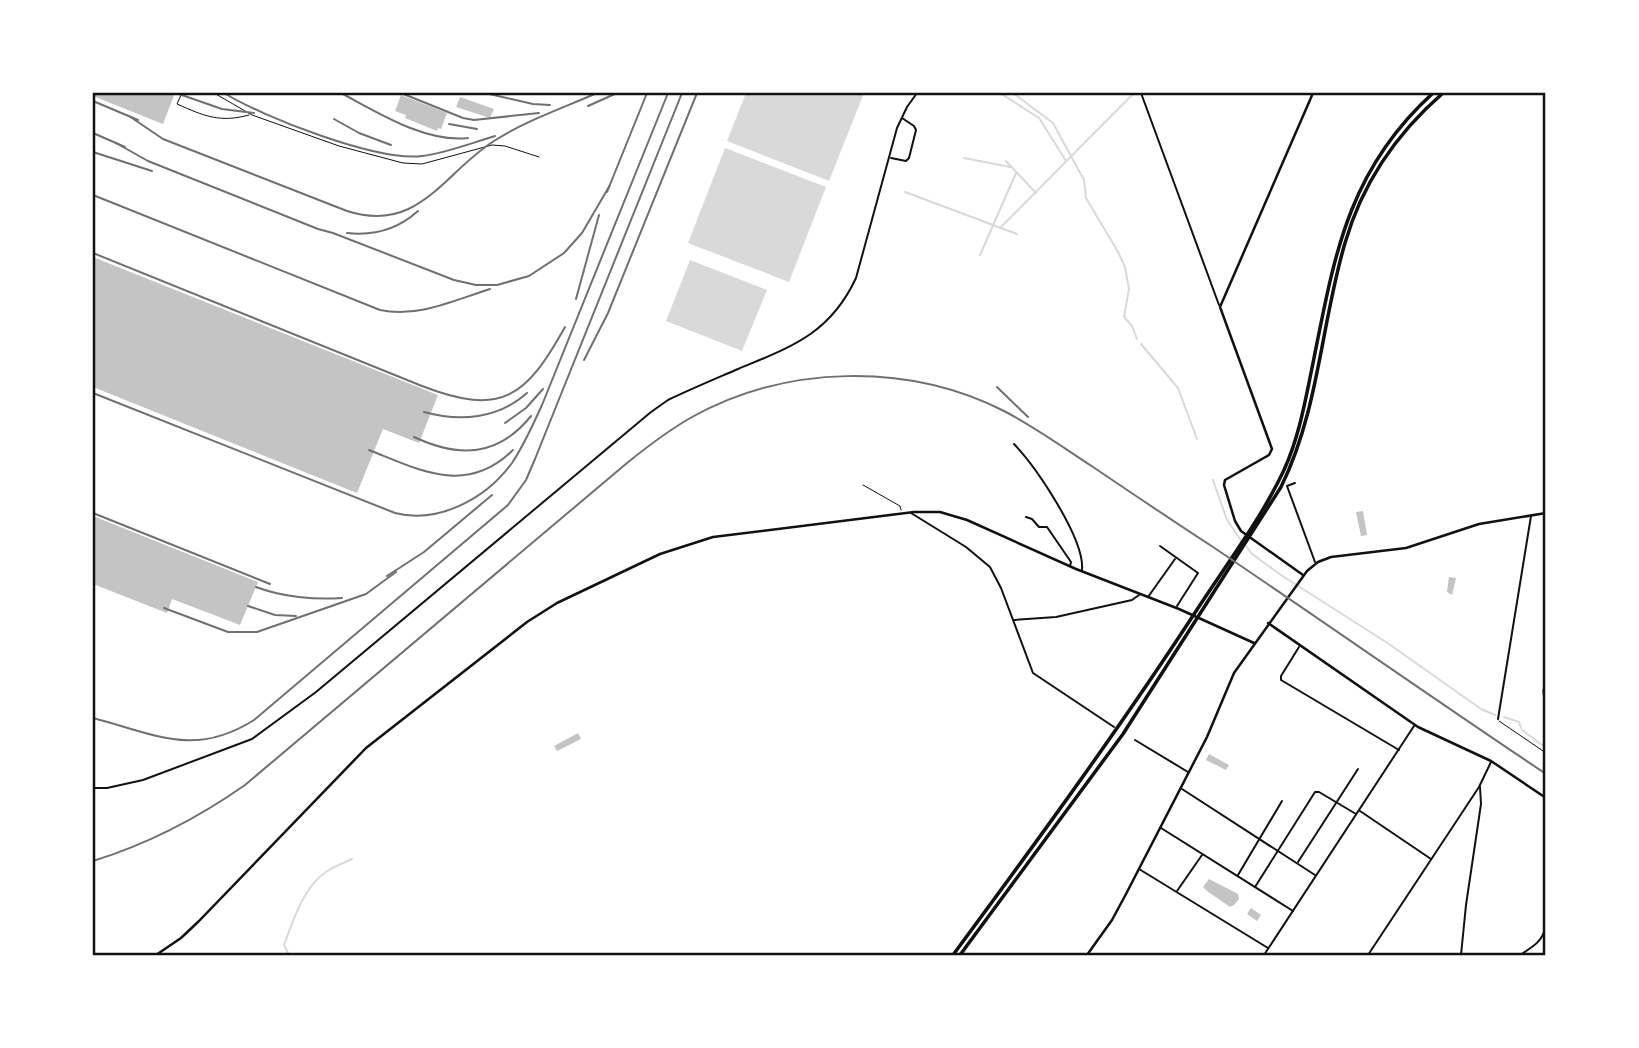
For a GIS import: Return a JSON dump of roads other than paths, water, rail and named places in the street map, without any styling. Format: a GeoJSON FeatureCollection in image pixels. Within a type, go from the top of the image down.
{"type":"FeatureCollection","features":[{"type":"Feature","properties":{"kind":"main road"},"geometry":{"type":"LineString","coordinates":[[1253,528],[1277,484],[1297,437],[1335,257],[1352,206],[1382,150],[1399,127],[1433,93]]}},
{"type":"Feature","properties":{"kind":"main road"},"geometry":{"type":"LineString","coordinates":[[953,955],[1118,730],[1281,487],[1301,438],[1338,272],[1357,210],[1389,152],[1411,123],[1445,93]]}},
{"type":"Feature","properties":{"kind":"main road"},"geometry":{"type":"LineString","coordinates":[[960,955],[1123,734],[1188,628]]}},
{"type":"Feature","properties":{"kind":"street"},"geometry":{"type":"LineString","coordinates":[[93,788],[107,788],[142,780],[201,760],[258,736],[316,692],[651,412],[668,400],[790,348],[821,327],[844,301],[856,278],[901,118],[917,93]]}},
{"type":"Feature","properties":{"kind":"street"},"geometry":{"type":"LineString","coordinates":[[1141,93],[1272,449],[1269,455],[1225,480],[1230,505],[1242,532],[1303,575]]}},
{"type":"Feature","properties":{"kind":"street"},"geometry":{"type":"LineString","coordinates":[[1220,307],[1313,93]]}},
{"type":"Feature","properties":{"kind":"street"},"geometry":{"type":"LineString","coordinates":[[888,158],[906,161],[909,158],[916,130],[901,118]]}},
{"type":"Feature","properties":{"kind":"street"},"geometry":{"type":"LineString","coordinates":[[1014,444],[1054,499],[1072,531],[1082,571]]}},
{"type":"Feature","properties":{"kind":"street"},"geometry":{"type":"LineString","coordinates":[[1295,482],[1287,486],[1316,564]]}},
{"type":"Feature","properties":{"kind":"street"},"geometry":{"type":"LineString","coordinates":[[910,512],[967,547],[985,562],[998,580],[1035,676],[1114,727]]}},
{"type":"Feature","properties":{"kind":"street"},"geometry":{"type":"LineString","coordinates":[[156,955],[199,922],[366,748],[543,611],[660,554],[697,541],[901,513],[940,512],[954,515],[1139,595],[1176,607],[1254,643]]}},
{"type":"Feature","properties":{"kind":"street"},"geometry":{"type":"LineString","coordinates":[[1087,955],[1112,920],[1139,869],[1209,734],[1231,678],[1303,575],[1316,564],[1336,556],[1406,548],[1476,525],[1546,513]]}},
{"type":"Feature","properties":{"kind":"street"},"geometry":{"type":"LineString","coordinates":[[1498,719],[1531,515]]}},
{"type":"Feature","properties":{"kind":"street"},"geometry":{"type":"LineString","coordinates":[[1026,517],[1039,527],[1047,527],[1071,562],[1070,566]]}},
{"type":"Feature","properties":{"kind":"street"},"geometry":{"type":"LineString","coordinates":[[1160,546],[1198,573],[1176,607]]}},
{"type":"Feature","properties":{"kind":"street"},"geometry":{"type":"LineString","coordinates":[[1148,598],[1176,557]]}},
{"type":"Feature","properties":{"kind":"street"},"geometry":{"type":"LineString","coordinates":[[1013,620],[1072,614],[1132,600],[1139,595]]}},
{"type":"Feature","properties":{"kind":"street"},"geometry":{"type":"LineString","coordinates":[[1268,624],[1415,725],[1491,761],[1546,797]]}},
{"type":"Feature","properties":{"kind":"street"},"geometry":{"type":"LineString","coordinates":[[1300,646],[1281,680],[1399,750]]}},
{"type":"Feature","properties":{"kind":"street"},"geometry":{"type":"LineString","coordinates":[[1270,955],[1265,954],[1415,725]]}},
{"type":"Feature","properties":{"kind":"street"},"geometry":{"type":"LineString","coordinates":[[1135,740],[1189,772]]}},
{"type":"Feature","properties":{"kind":"street"},"geometry":{"type":"LineString","coordinates":[[1368,955],[1479,786],[1491,761]]}},
{"type":"Feature","properties":{"kind":"street"},"geometry":{"type":"LineString","coordinates":[[1297,863],[1358,769]]}},
{"type":"Feature","properties":{"kind":"street"},"geometry":{"type":"LineString","coordinates":[[1461,955],[1481,804],[1482,790],[1479,786]]}},
{"type":"Feature","properties":{"kind":"street"},"geometry":{"type":"LineString","coordinates":[[1181,788],[1317,875]]}},
{"type":"Feature","properties":{"kind":"street"},"geometry":{"type":"LineString","coordinates":[[1255,887],[1316,791],[1356,815]]}},
{"type":"Feature","properties":{"kind":"street"},"geometry":{"type":"LineString","coordinates":[[1238,876],[1282,801]]}},
{"type":"Feature","properties":{"kind":"street"},"geometry":{"type":"LineString","coordinates":[[1359,810],[1431,860]]}},
{"type":"Feature","properties":{"kind":"street"},"geometry":{"type":"LineString","coordinates":[[1160,828],[1293,911]]}},
{"type":"Feature","properties":{"kind":"street"},"geometry":{"type":"LineString","coordinates":[[1177,892],[1202,854]]}},
{"type":"Feature","properties":{"kind":"street"},"geometry":{"type":"LineString","coordinates":[[1139,869],[1269,948]]}},
{"type":"Feature","properties":{"kind":"street"},"geometry":{"type":"LineString","coordinates":[[1520,955],[1539,942],[1546,926]]}},
{"type":"Feature","properties":{"kind":"lane"},"geometry":{"type":"LineString","coordinates":[[182,93],[177,104],[211,118],[227,119],[252,115]]}},
{"type":"Feature","properties":{"kind":"lane"},"geometry":{"type":"LineString","coordinates":[[214,93],[252,115],[340,146],[403,163],[422,164],[492,145],[505,146],[539,157]]}},
{"type":"Feature","properties":{"kind":"lane"},"geometry":{"type":"LineString","coordinates":[[863,485],[900,506],[901,513]]}},
{"type":"Feature","properties":{"kind":"lane"},"geometry":{"type":"LineString","coordinates":[[1498,719],[1546,754]]}},
{"type":"Feature","properties":{"kind":"waterway"},"geometry":{"type":"LineString","coordinates":[[1000,93],[1039,118],[1066,161]]}},
{"type":"Feature","properties":{"kind":"waterway"},"geometry":{"type":"LineString","coordinates":[[1013,93],[1053,123],[1084,180],[1086,198],[1125,267],[1129,289],[1124,317],[1132,326],[1137,339]]}},
{"type":"Feature","properties":{"kind":"waterway"},"geometry":{"type":"LineString","coordinates":[[1000,228],[1134,93]]}},
{"type":"Feature","properties":{"kind":"waterway"},"geometry":{"type":"LineString","coordinates":[[964,158],[1010,167]]}},
{"type":"Feature","properties":{"kind":"waterway"},"geometry":{"type":"LineString","coordinates":[[1006,161],[1036,193]]}},
{"type":"Feature","properties":{"kind":"waterway"},"geometry":{"type":"LineString","coordinates":[[980,255],[1016,173]]}},
{"type":"Feature","properties":{"kind":"waterway"},"geometry":{"type":"LineString","coordinates":[[905,192],[1017,234]]}},
{"type":"Feature","properties":{"kind":"waterway"},"geometry":{"type":"LineString","coordinates":[[1141,344],[1178,388],[1197,439]]}},
{"type":"Feature","properties":{"kind":"waterway"},"geometry":{"type":"LineString","coordinates":[[1213,480],[1227,520],[1242,542]]}},
{"type":"Feature","properties":{"kind":"waterway"},"geometry":{"type":"LineString","coordinates":[[1246,546],[1252,554],[1281,575],[1389,644],[1481,709],[1495,715]]}},
{"type":"Feature","properties":{"kind":"waterway"},"geometry":{"type":"LineString","coordinates":[[1504,717],[1519,722],[1521,728]]}},
{"type":"Feature","properties":{"kind":"waterway"},"geometry":{"type":"LineString","coordinates":[[1522,730],[1546,748]]}},
{"type":"Feature","properties":{"kind":"waterway"},"geometry":{"type":"LineString","coordinates":[[289,955],[284,945],[305,895],[318,878],[352,859]]}},
{"type":"Feature","properties":{"kind":"railway"},"geometry":{"type":"LineString","coordinates":[[176,93],[222,109],[254,113]]}},
{"type":"Feature","properties":{"kind":"railway"},"geometry":{"type":"LineString","coordinates":[[224,93],[265,114],[321,136],[402,156],[441,153],[495,136]]}},
{"type":"Feature","properties":{"kind":"railway"},"geometry":{"type":"LineString","coordinates":[[341,93],[418,131],[435,136],[468,138]]}},
{"type":"Feature","properties":{"kind":"railway"},"geometry":{"type":"LineString","coordinates":[[401,93],[474,120],[539,113]]}},
{"type":"Feature","properties":{"kind":"railway"},"geometry":{"type":"LineString","coordinates":[[485,93],[533,104],[550,105]]}},
{"type":"Feature","properties":{"kind":"railway"},"geometry":{"type":"LineString","coordinates":[[129,116],[163,139],[347,211],[372,216],[393,214],[412,207],[428,197],[494,141],[531,121],[597,93]]}},
{"type":"Feature","properties":{"kind":"railway"},"geometry":{"type":"LineString","coordinates":[[588,106],[617,93]]}},
{"type":"Feature","properties":{"kind":"railway"},"geometry":{"type":"LineString","coordinates":[[607,192],[647,93]]}},
{"type":"Feature","properties":{"kind":"railway"},"geometry":{"type":"LineString","coordinates":[[93,393],[395,513],[428,515],[460,506],[489,488],[501,476],[528,435],[668,93]]}},
{"type":"Feature","properties":{"kind":"railway"},"geometry":{"type":"LineString","coordinates":[[93,718],[155,736],[193,740],[212,738],[254,720],[508,505],[526,480],[535,459],[682,93]]}},
{"type":"Feature","properties":{"kind":"railway"},"geometry":{"type":"LineString","coordinates":[[584,360],[608,313],[697,93]]}},
{"type":"Feature","properties":{"kind":"railway"},"geometry":{"type":"LineString","coordinates":[[93,101],[138,120]]}},
{"type":"Feature","properties":{"kind":"railway"},"geometry":{"type":"LineString","coordinates":[[334,119],[359,133],[391,145]]}},
{"type":"Feature","properties":{"kind":"railway"},"geometry":{"type":"LineString","coordinates":[[449,124],[477,129]]}},
{"type":"Feature","properties":{"kind":"railway"},"geometry":{"type":"LineString","coordinates":[[93,133],[125,147]]}},
{"type":"Feature","properties":{"kind":"railway"},"geometry":{"type":"LineString","coordinates":[[116,143],[148,161],[318,229],[454,280],[476,285],[497,285],[529,276],[564,253],[582,233],[610,185]]}},
{"type":"Feature","properties":{"kind":"railway"},"geometry":{"type":"LineString","coordinates":[[93,152],[152,171]]}},
{"type":"Feature","properties":{"kind":"railway"},"geometry":{"type":"LineString","coordinates":[[93,195],[380,310],[422,310],[490,289]]}},
{"type":"Feature","properties":{"kind":"railway"},"geometry":{"type":"LineString","coordinates":[[347,233],[385,230],[418,211]]}},
{"type":"Feature","properties":{"kind":"railway"},"geometry":{"type":"LineString","coordinates":[[576,299],[599,215]]}},
{"type":"Feature","properties":{"kind":"railway"},"geometry":{"type":"LineString","coordinates":[[93,253],[422,386],[473,400],[492,399],[509,394],[524,385],[551,351],[565,327]]}},
{"type":"Feature","properties":{"kind":"railway"},"geometry":{"type":"LineString","coordinates":[[93,861],[172,829],[245,785],[627,463],[675,427],[728,400],[767,387],[806,379],[847,376],[928,384],[967,395],[1016,417],[1213,547],[1546,774]]}},
{"type":"Feature","properties":{"kind":"railway"},"geometry":{"type":"LineString","coordinates":[[997,387],[1028,417]]}},
{"type":"Feature","properties":{"kind":"railway"},"geometry":{"type":"LineString","coordinates":[[505,423],[526,408],[543,389]]}},
{"type":"Feature","properties":{"kind":"railway"},"geometry":{"type":"LineString","coordinates":[[424,412],[451,417],[478,416],[504,408],[527,393]]}},
{"type":"Feature","properties":{"kind":"railway"},"geometry":{"type":"LineString","coordinates":[[414,437],[447,448],[477,450],[505,440],[531,416]]}},
{"type":"Feature","properties":{"kind":"railway"},"geometry":{"type":"LineString","coordinates":[[369,450],[406,465],[442,475],[478,472],[495,464],[513,450]]}},
{"type":"Feature","properties":{"kind":"railway"},"geometry":{"type":"LineString","coordinates":[[387,576],[424,552],[492,495]]}},
{"type":"Feature","properties":{"kind":"railway"},"geometry":{"type":"LineString","coordinates":[[93,513],[270,584]]}},
{"type":"Feature","properties":{"kind":"railway"},"geometry":{"type":"LineString","coordinates":[[164,608],[228,632],[257,632],[366,594],[396,572]]}},
{"type":"Feature","properties":{"kind":"railway"},"geometry":{"type":"LineString","coordinates":[[256,587],[299,597],[342,598]]}},
{"type":"Feature","properties":{"kind":"railway"},"geometry":{"type":"LineString","coordinates":[[248,606],[275,615],[296,616]]}},
{"type":"Feature","properties":{"kind":"railway"},"geometry":{"type":"LineString","coordinates":[[1543,690],[1546,709]]}}]}
